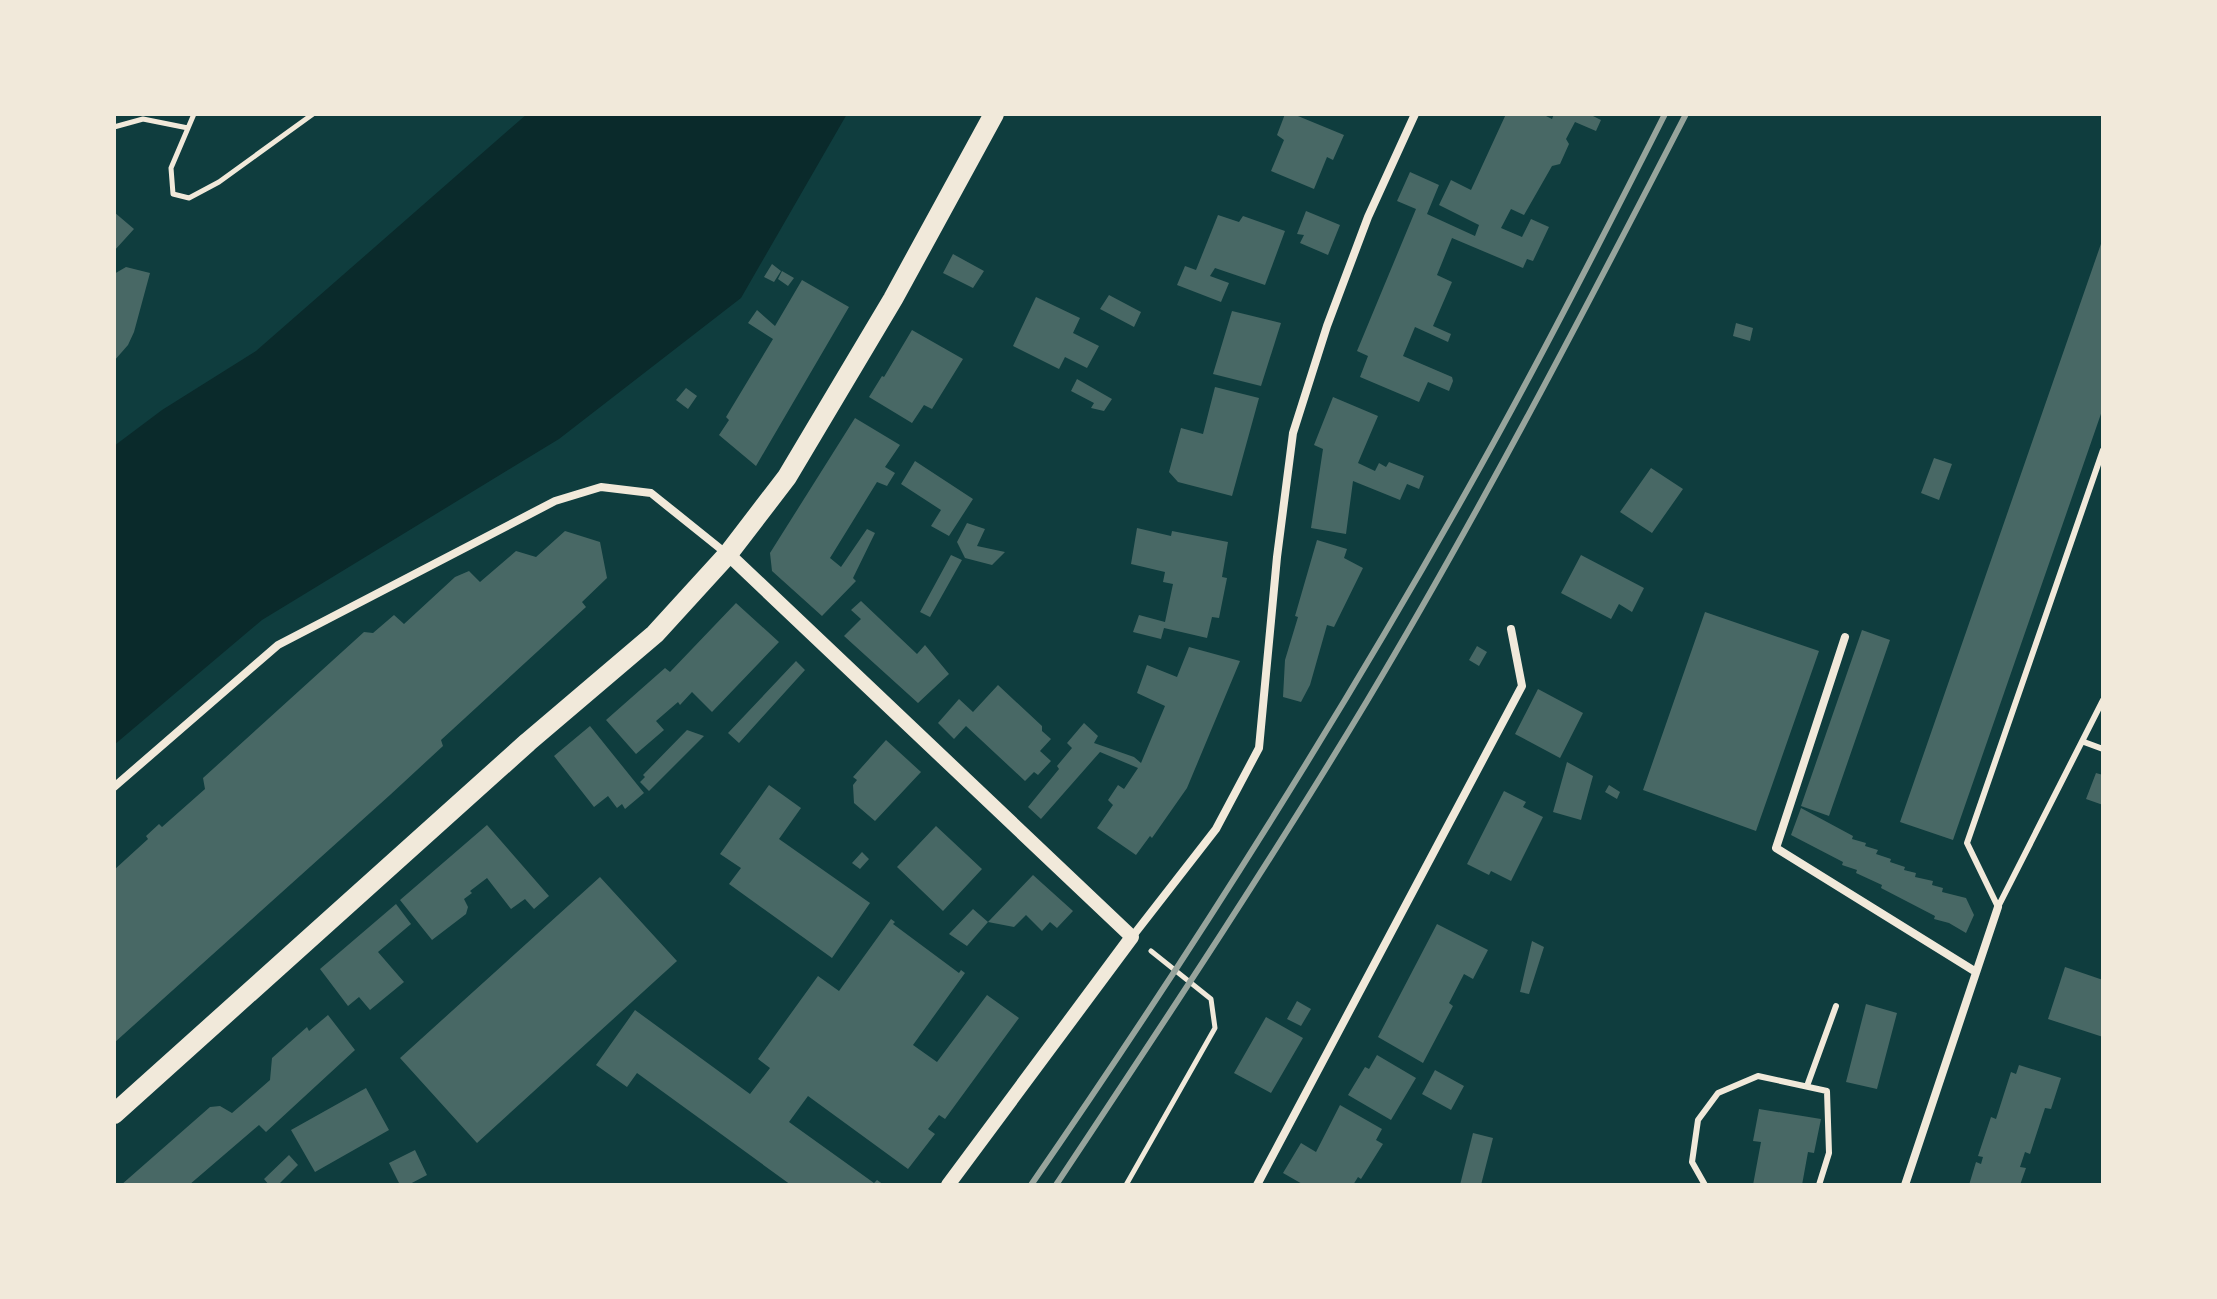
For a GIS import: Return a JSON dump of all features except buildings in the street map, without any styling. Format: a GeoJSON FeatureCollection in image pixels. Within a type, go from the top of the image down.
{"type":"FeatureCollection","features":[{"type":"Feature","properties":{"kind":"main road"},"geometry":{"type":"LineString","coordinates":[[114,1114],[528,742],[655,634],[728,554],[787,477],[893,299],[994,114]]}},
{"type":"Feature","properties":{"kind":"street"},"geometry":{"type":"LineString","coordinates":[[948,1185],[1216,829],[1259,748],[1277,557],[1293,433],[1327,326],[1368,217],[1415,114]]}},
{"type":"Feature","properties":{"kind":"street"},"geometry":{"type":"LineString","coordinates":[[114,787],[278,645],[555,501],[601,487],[651,493],[728,554],[1132,937]]}},
{"type":"Feature","properties":{"kind":"street"},"geometry":{"type":"LineString","coordinates":[[1257,1185],[1522,686],[1511,629]]}},
{"type":"Feature","properties":{"kind":"street"},"geometry":{"type":"LineString","coordinates":[[1845,637],[1776,848],[1976,972]]}},
{"type":"Feature","properties":{"kind":"street"},"geometry":{"type":"LineString","coordinates":[[1905,1185],[1998,907]]}},
{"type":"Feature","properties":{"kind":"lane"},"geometry":{"type":"LineString","coordinates":[[1998,907],[1967,843],[2103,450]]}},
{"type":"Feature","properties":{"kind":"lane"},"geometry":{"type":"LineString","coordinates":[[1998,907],[2103,700]]}},
{"type":"Feature","properties":{"kind":"lane"},"geometry":{"type":"LineString","coordinates":[[2084,742],[2103,749]]}},
{"type":"Feature","properties":{"kind":"lane"},"geometry":{"type":"LineString","coordinates":[[1807,1086],[1836,1006]]}},
{"type":"Feature","properties":{"kind":"lane"},"geometry":{"type":"LineString","coordinates":[[1705,1185],[1692,1162],[1698,1120],[1718,1093],[1758,1076],[1827,1091],[1829,1153],[1819,1185]]}},
{"type":"Feature","properties":{"kind":"path"},"geometry":{"type":"LineString","coordinates":[[194,114],[171,168],[173,194],[189,198],[219,182],[313,114]]}},
{"type":"Feature","properties":{"kind":"path"},"geometry":{"type":"LineString","coordinates":[[114,127],[143,119],[188,128]]}},
{"type":"Feature","properties":{"kind":"path"},"geometry":{"type":"LineString","coordinates":[[1126,1185],[1215,1028],[1211,999],[1132,937]]}},
{"type":"Feature","properties":{"kind":"water"},"geometry":{"type":"Polygon","coordinates":[[[527,114],[847,114],[741,298],[559,439],[262,620],[114,745],[114,446],[162,410],[256,351],[527,114]]]}},
{"type":"Feature","properties":{"kind":"railway"},"geometry":{"type":"LineString","coordinates":[[1031,1185],[1207,921],[1374,652],[1527,381],[1665,114]]}},
{"type":"Feature","properties":{"kind":"railway"},"geometry":{"type":"LineString","coordinates":[[1056,1185],[1253,884],[1367,701],[1491,484],[1686,114]]}}]}
